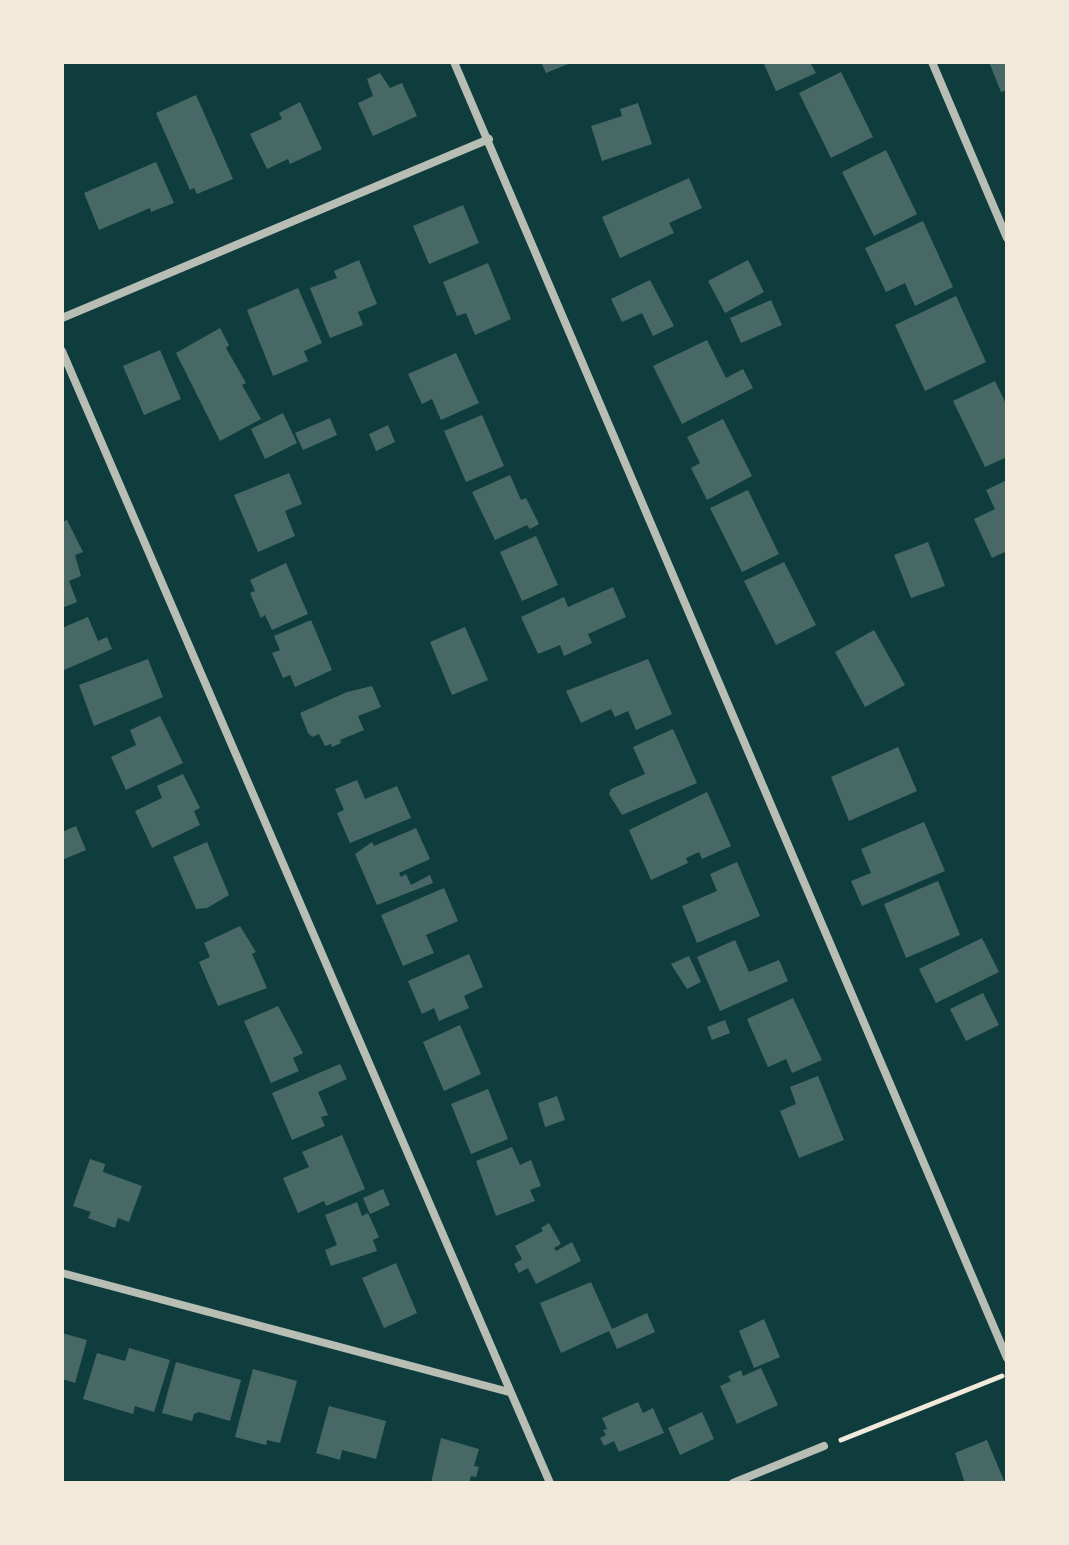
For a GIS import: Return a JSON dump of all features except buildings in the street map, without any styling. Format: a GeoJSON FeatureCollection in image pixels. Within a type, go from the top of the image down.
{"type":"FeatureCollection","features":[{"type":"Feature","properties":{"kind":"street"},"geometry":{"type":"LineString","coordinates":[[454,62],[1007,1358]]}},
{"type":"Feature","properties":{"kind":"street"},"geometry":{"type":"LineString","coordinates":[[932,62],[1007,238]]}},
{"type":"Feature","properties":{"kind":"street"},"geometry":{"type":"LineString","coordinates":[[62,318],[489,139]]}},
{"type":"Feature","properties":{"kind":"street"},"geometry":{"type":"LineString","coordinates":[[62,351],[550,1483]]}},
{"type":"Feature","properties":{"kind":"street"},"geometry":{"type":"LineString","coordinates":[[62,1273],[509,1392]]}},
{"type":"Feature","properties":{"kind":"street"},"geometry":{"type":"LineString","coordinates":[[733,1483],[824,1446]]}},
{"type":"Feature","properties":{"kind":"path"},"geometry":{"type":"LineString","coordinates":[[824,1446],[1007,1374]]}}]}
